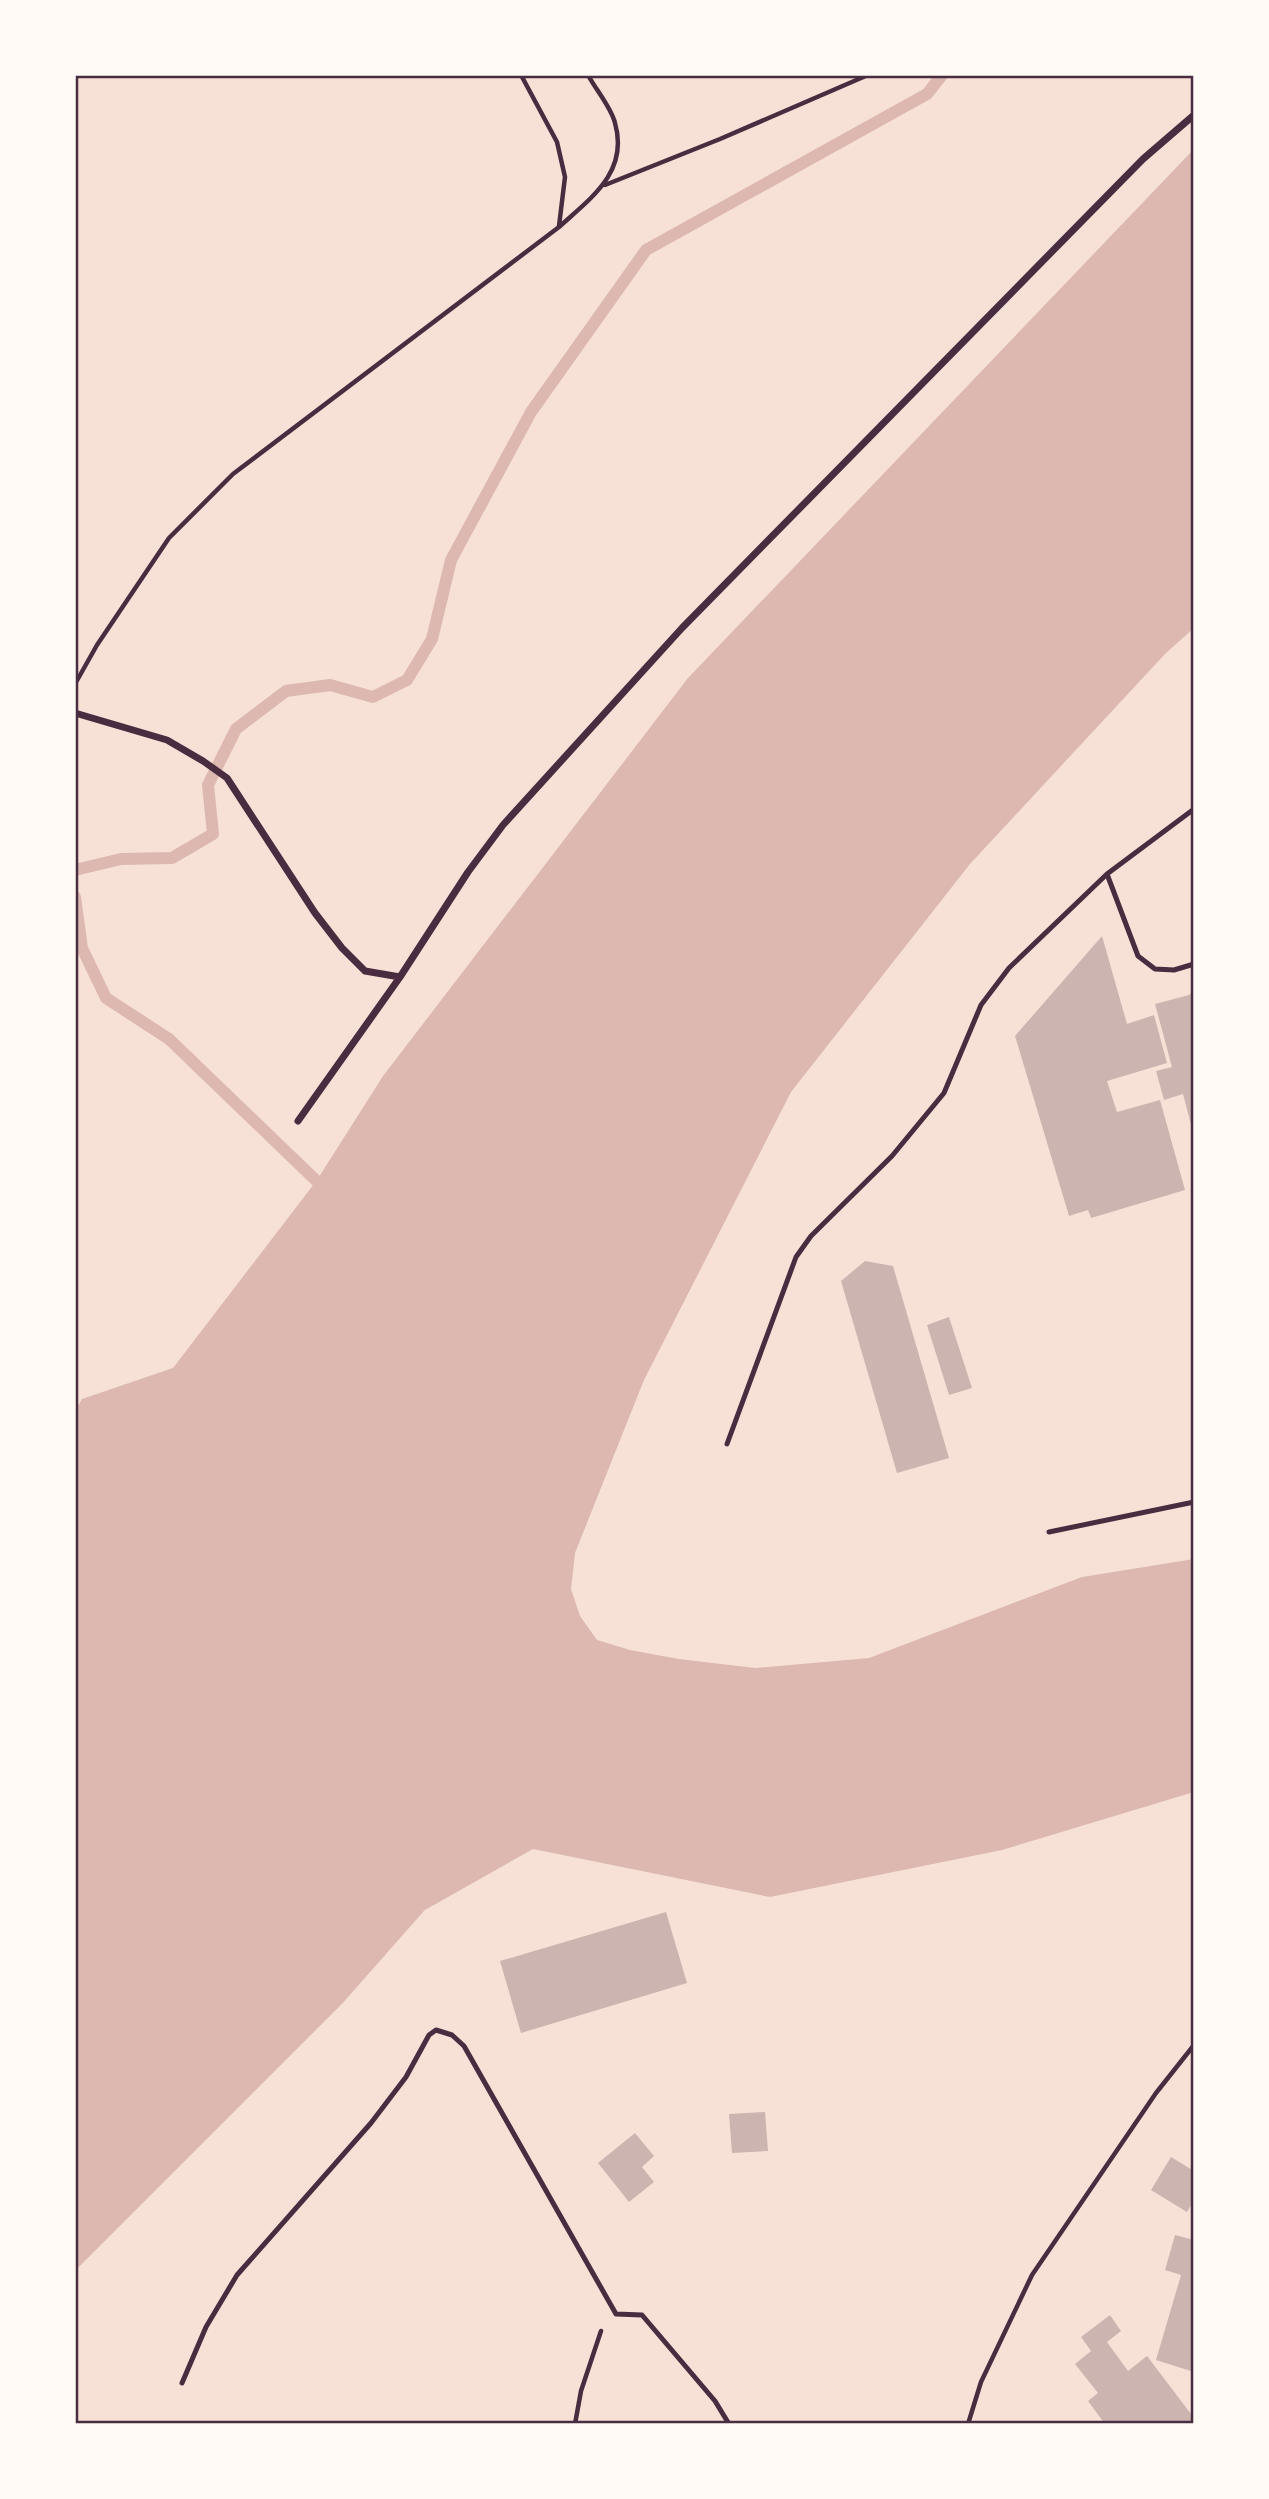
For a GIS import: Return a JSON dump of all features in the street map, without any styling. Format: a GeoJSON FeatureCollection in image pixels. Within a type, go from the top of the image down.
{"type":"FeatureCollection","features":[{"type":"Feature","properties":{"kind":"street"},"geometry":{"type":"LineString","coordinates":[[298,1121],[503,825],[682,628],[1143,159],[1194,115]]}},
{"type":"Feature","properties":{"kind":"street"},"geometry":{"type":"LineString","coordinates":[[77,717],[167,740],[227,778],[315,913],[342,948],[365,971],[400,977]]}},
{"type":"Feature","properties":{"kind":"lane"},"geometry":{"type":"LineString","coordinates":[[727,1444],[796,1257],[811,1236],[892,1156],[944,1093],[981,1005],[1009,968],[1107,874],[1194,809]]}},
{"type":"Feature","properties":{"kind":"lane"},"geometry":{"type":"LineString","coordinates":[[1107,874],[1139,956],[1155,969],[1174,970],[1194,964]]}},
{"type":"Feature","properties":{"kind":"lane"},"geometry":{"type":"LineString","coordinates":[[1049,1532],[1194,1502]]}},
{"type":"Feature","properties":{"kind":"lane"},"geometry":{"type":"LineString","coordinates":[[182,2383],[206,2327],[237,2275],[371,2123],[406,2077],[429,2035],[436,2031],[453,2035],[464,2046],[616,2314],[642,2315],[715,2402],[729,2424]]}},
{"type":"Feature","properties":{"kind":"path"},"geometry":{"type":"LineString","coordinates":[[521,75],[557,142],[565,177],[559,227]]}},
{"type":"Feature","properties":{"kind":"path"},"geometry":{"type":"LineString","coordinates":[[588,75],[615,121],[619,152],[604,185]]}},
{"type":"Feature","properties":{"kind":"path"},"geometry":{"type":"LineString","coordinates":[[75,684],[97,645],[169,538],[233,474],[559,227],[604,185],[720,139],[867,75]]}},
{"type":"Feature","properties":{"kind":"path"},"geometry":{"type":"LineString","coordinates":[[968,2424],[981,2382],[1032,2275],[1156,2093],[1194,2045]]}},
{"type":"Feature","properties":{"kind":"path"},"geometry":{"type":"LineString","coordinates":[[575,2424],[581,2391],[598,2334],[616,2314]]}},
{"type":"Feature","properties":{"kind":"shaded area"},"geometry":{"type":"Polygon","coordinates":[[[1194,149],[1194,628],[1165,654],[970,864],[791,1092],[644,1380],[575,1553],[571,1589],[580,1616],[597,1640],[630,1650],[679,1659],[755,1668],[869,1658],[1082,1577],[1194,1559],[1194,1792],[1002,1850],[770,1897],[533,1849],[425,1910],[343,2003],[75,2271],[75,1411],[82,1399],[173,1368],[317,1180],[383,1076],[688,678],[1194,149]]]}},
{"type":"Feature","properties":{"kind":"pier"},"geometry":{"type":"Polygon","coordinates":[[[425,1910],[426,1915],[345,2006],[75,2274],[75,2271],[343,2003],[425,1910]]]}},
{"type":"Feature","properties":{"kind":"building"},"geometry":{"type":"Polygon","coordinates":[[[1102,936],[1127,1024],[1154,1015],[1167,1063],[1107,1081],[1117,1112],[1160,1100],[1185,1190],[1091,1218],[1088,1210],[1069,1216],[1015,1036],[1102,936]]]}},
{"type":"Feature","properties":{"kind":"building"},"geometry":{"type":"Polygon","coordinates":[[[1194,991],[1193,1132],[1183,1094],[1164,1100],[1156,1071],[1172,1067],[1155,1004],[1189,995],[1194,991]]]}},
{"type":"Feature","properties":{"kind":"building"},"geometry":{"type":"Polygon","coordinates":[[[865,1261],[893,1266],[949,1458],[897,1473],[841,1281],[865,1261]]]}},
{"type":"Feature","properties":{"kind":"building"},"geometry":{"type":"Polygon","coordinates":[[[949,1317],[972,1388],[949,1395],[927,1325],[949,1317]]]}},
{"type":"Feature","properties":{"kind":"building"},"geometry":{"type":"Polygon","coordinates":[[[666,1912],[687,1983],[521,2033],[500,1961],[666,1912]]]}},
{"type":"Feature","properties":{"kind":"building"},"geometry":{"type":"Polygon","coordinates":[[[765,2112],[768,2151],[732,2153],[729,2114],[765,2112]]]}},
{"type":"Feature","properties":{"kind":"building"},"geometry":{"type":"Polygon","coordinates":[[[635,2133],[654,2156],[642,2167],[654,2182],[629,2202],[598,2163],[635,2133]]]}},
{"type":"Feature","properties":{"kind":"building"},"geometry":{"type":"Polygon","coordinates":[[[1171,2157],[1194,2171],[1194,2200],[1187,2212],[1151,2190],[1171,2157]]]}},
{"type":"Feature","properties":{"kind":"building"},"geometry":{"type":"Polygon","coordinates":[[[1175,2235],[1194,2240],[1194,2372],[1156,2360],[1181,2275],[1165,2270],[1175,2235]]]}},
{"type":"Feature","properties":{"kind":"building"},"geometry":{"type":"Polygon","coordinates":[[[1110,2315],[1121,2331],[1107,2342],[1128,2371],[1147,2356],[1194,2418],[1194,2424],[1105,2424],[1088,2401],[1098,2393],[1075,2364],[1091,2351],[1081,2337],[1110,2315]]]}},
{"type":"Feature","properties":{"kind":"waterway"},"geometry":{"type":"LineString","coordinates":[[75,870],[121,859],[172,858],[213,834],[208,785],[236,729],[286,691],[330,685],[373,697],[407,680],[432,639],[451,560],[531,412],[646,250],[927,94],[942,75]]}},
{"type":"Feature","properties":{"kind":"waterway"},"geometry":{"type":"LineString","coordinates":[[75,897],[82,948],[106,998],[169,1039],[328,1192]]}}]}
